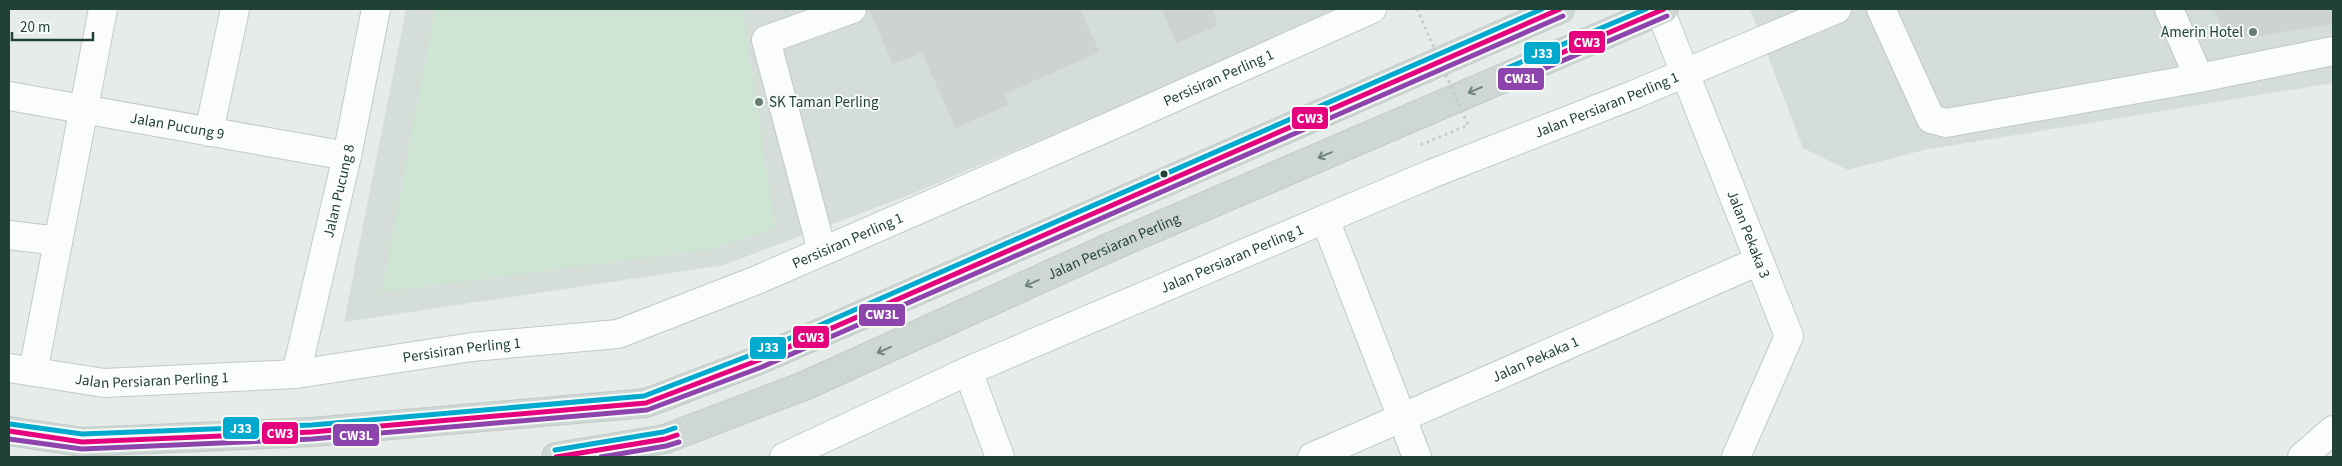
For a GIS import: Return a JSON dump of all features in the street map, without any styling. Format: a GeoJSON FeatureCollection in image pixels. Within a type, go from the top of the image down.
{"type":"FeatureCollection","features":[{"type":"Feature","properties":{"kind":"main road"},"geometry":{"type":"LineString","coordinates":[[9,431],[91,442],[312,432],[646,403],[768,356],[1560,9]]}},
{"type":"Feature","properties":{"kind":"main road","name":"Jalan Persiaran Perling"},"geometry":{"type":"LineString","coordinates":[[556,457],[665,440],[804,386],[1115,245],[1662,10]]}},
{"type":"Feature","properties":{"kind":"street"},"geometry":{"type":"LineString","coordinates":[[21,370],[58,241],[103,9]]}},
{"type":"Feature","properties":{"kind":"street"},"geometry":{"type":"LineString","coordinates":[[209,132],[234,9]]}},
{"type":"Feature","properties":{"kind":"street","name":"Jalan Pucung 8"},"geometry":{"type":"LineString","coordinates":[[296,374],[347,156],[376,9]]}},
{"type":"Feature","properties":{"kind":"street"},"geometry":{"type":"LineString","coordinates":[[822,251],[766,40],[852,9]]}},
{"type":"Feature","properties":{"kind":"street","name":"Persisiran Perling 1"},"geometry":{"type":"LineString","coordinates":[[296,374],[472,348],[618,334],[756,280],[1106,128],[1331,17],[1372,9]]}},
{"type":"Feature","properties":{"kind":"street"},"geometry":{"type":"LineString","coordinates":[[1685,74],[1837,9]]}},
{"type":"Feature","properties":{"kind":"street"},"geometry":{"type":"LineString","coordinates":[[1880,9],[1931,119],[1946,123],[2199,78],[2333,51]]}},
{"type":"Feature","properties":{"kind":"street"},"geometry":{"type":"LineString","coordinates":[[2169,9],[2199,78]]}},
{"type":"Feature","properties":{"kind":"street","name":"Jalan Pekaka 3"},"geometry":{"type":"LineString","coordinates":[[1662,10],[1685,74],[1789,336],[1736,457]]}},
{"type":"Feature","properties":{"kind":"street","name":"Jalan Persiaran Perling 1"},"geometry":{"type":"LineString","coordinates":[[784,457],[968,371],[1325,219],[1432,174],[1685,74]]}},
{"type":"Feature","properties":{"kind":"street","name":"Jalan Pucung 9"},"geometry":{"type":"LineString","coordinates":[[9,96],[347,156]]}},
{"type":"Feature","properties":{"kind":"street"},"geometry":{"type":"LineString","coordinates":[[1325,219],[1417,457]]}},
{"type":"Feature","properties":{"kind":"street"},"geometry":{"type":"LineString","coordinates":[[9,235],[58,241]]}},
{"type":"Feature","properties":{"kind":"street","name":"Jalan Pekaka 1"},"geometry":{"type":"LineString","coordinates":[[1312,457],[1759,261]]}},
{"type":"Feature","properties":{"kind":"street","name":"Jalan Persiaran Perling 1"},"geometry":{"type":"LineString","coordinates":[[21,370],[104,383],[296,374]]}},
{"type":"Feature","properties":{"kind":"street"},"geometry":{"type":"LineString","coordinates":[[968,371],[1000,457]]}},
{"type":"Feature","properties":{"kind":"path"},"geometry":{"type":"LineString","coordinates":[[1417,9],[1468,125],[1420,145]]}},
{"type":"Feature","properties":{"kind":"shaded area","name":"SK Taman Perling"},"geometry":{"type":"Polygon","coordinates":[[[406,9],[1350,9],[909,195],[724,265],[344,322],[406,9]]]}},
{"type":"Feature","properties":{"kind":"shaded area"},"geometry":{"type":"Polygon","coordinates":[[[1750,9],[2333,9],[2333,83],[1924,150],[1848,170],[1803,148],[1750,9]]]}},
{"type":"Feature","properties":{"kind":"green space"},"geometry":{"type":"Polygon","coordinates":[[[435,9],[742,9],[775,228],[712,249],[382,292],[435,9]]]}},
{"type":"Feature","properties":{"kind":"building"},"geometry":{"type":"Polygon","coordinates":[[[869,9],[1080,9],[1099,52],[1004,94],[1009,104],[956,128],[922,52],[893,64],[869,9]]]}},
{"type":"Feature","properties":{"kind":"building"},"geometry":{"type":"Polygon","coordinates":[[[1162,9],[1211,9],[1218,25],[1176,43],[1162,9]]]}},
{"type":"Feature","properties":{"kind":"building","name":"Amerin Hotel"},"geometry":{"type":"Polygon","coordinates":[[[2214,9],[2333,9],[2333,24],[2228,40],[2214,9]]]}},
{"type":"Feature","properties":{"kind":"transit line","name":"J33"},"geometry":{"type":"LineString","coordinates":[[10,424],[82,434],[312,425],[644,396],[756,353],[1542,9]]}},
{"type":"Feature","properties":{"kind":"transit line","name":"CW3"},"geometry":{"type":"LineString","coordinates":[[9,431],[82,442],[312,432],[646,403],[759,360],[1560,9]]}},
{"type":"Feature","properties":{"kind":"transit line","name":"J33"},"geometry":{"type":"LineString","coordinates":[[1507,68],[1646,9]]}},
{"type":"Feature","properties":{"kind":"transit line","name":"CW3"},"geometry":{"type":"LineString","coordinates":[[1510,75],[1664,9]]}},
{"type":"Feature","properties":{"kind":"transit line","name":"CW3L"},"geometry":{"type":"LineString","coordinates":[[9,439],[82,449],[312,439],[647,410],[762,367],[1563,16]]}},
{"type":"Feature","properties":{"kind":"transit line","name":"CW3L"},"geometry":{"type":"LineString","coordinates":[[1513,82],[1667,16]]}},
{"type":"Feature","properties":{"kind":"transit line","name":"J33"},"geometry":{"type":"LineString","coordinates":[[555,450],[663,432],[675,428]]}},
{"type":"Feature","properties":{"kind":"transit line","name":"CW3"},"geometry":{"type":"LineString","coordinates":[[556,457],[665,439],[677,435]]}},
{"type":"Feature","properties":{"kind":"transit line","name":"CW3L"},"geometry":{"type":"LineString","coordinates":[[601,457],[679,442]]}},
{"type":"Feature","properties":{"kind":"place","name":"Amerin Hotel"},"geometry":{"type":"Point","coordinates":[2253,32]}},
{"type":"Feature","properties":{"kind":"place","name":"SK Taman Perling"},"geometry":{"type":"Point","coordinates":[759,102]}}]}
